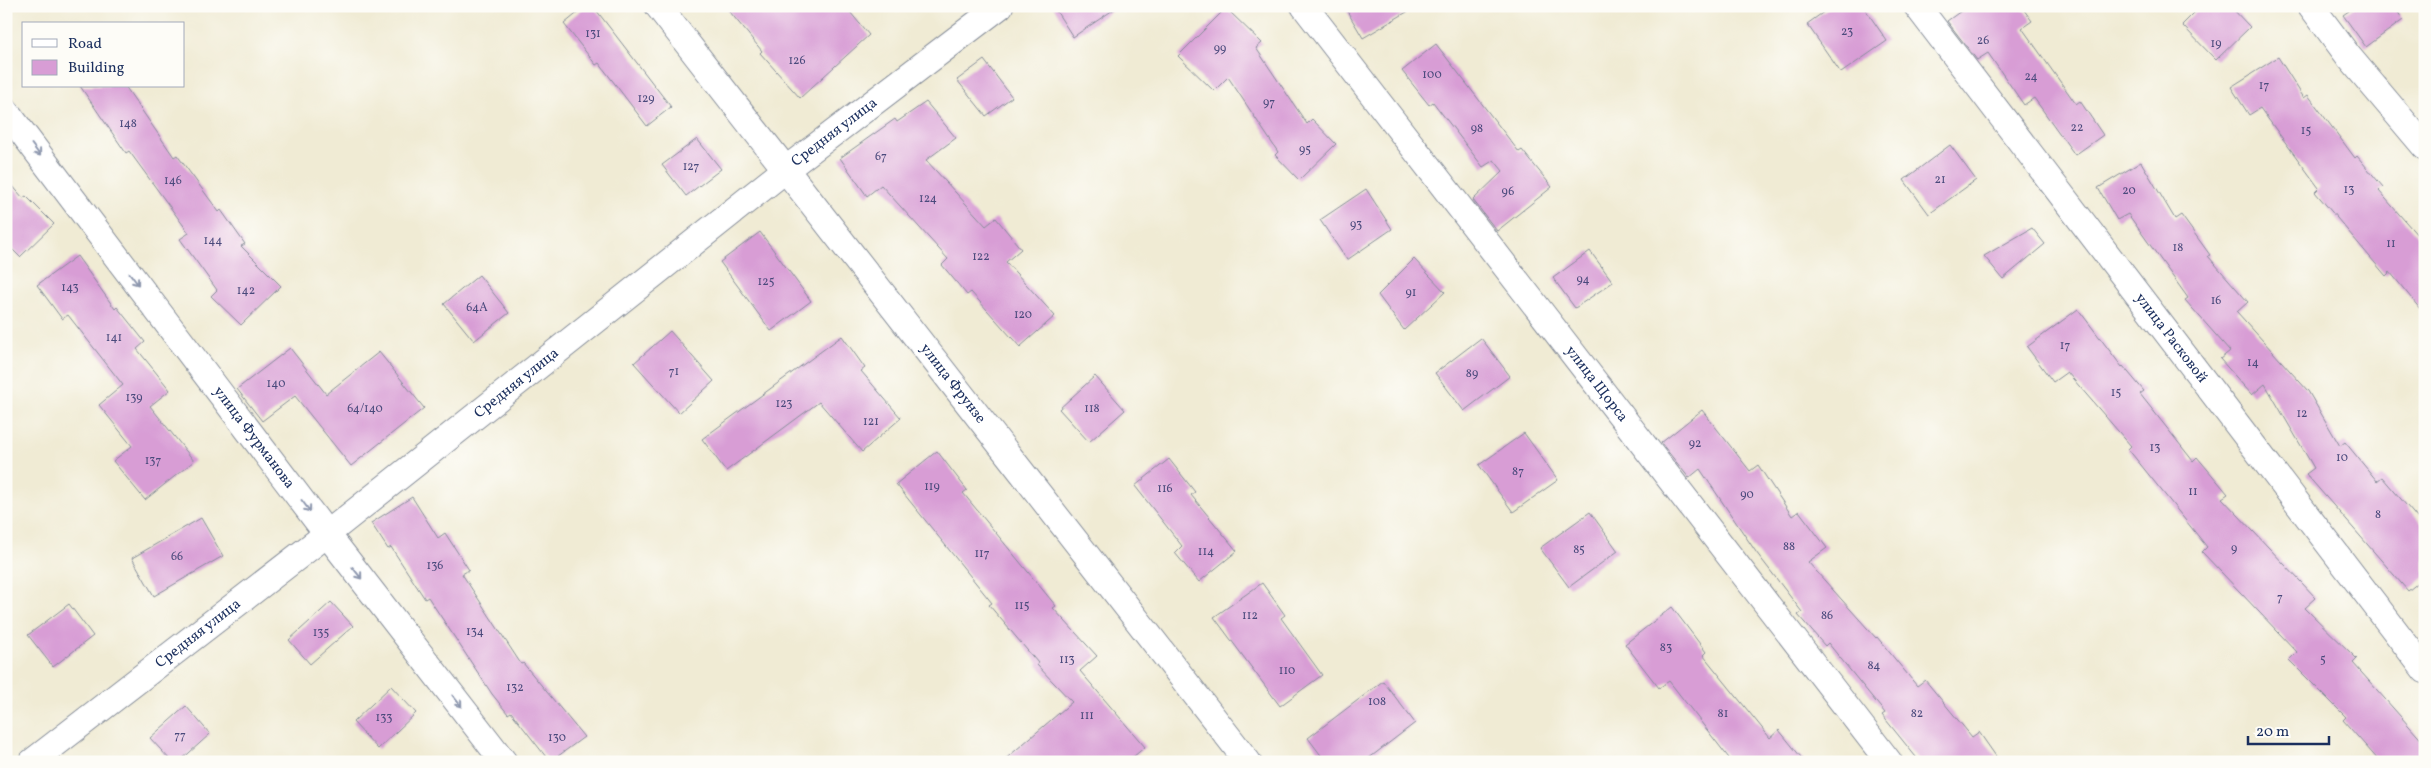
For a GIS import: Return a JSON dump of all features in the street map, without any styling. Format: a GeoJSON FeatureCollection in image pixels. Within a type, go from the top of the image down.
{"type":"FeatureCollection","features":[{"type":"Feature","properties":{"kind":"street","name":"улица Фрунзе"},"geometry":{"type":"LineString","coordinates":[[658,6],[1248,762]]}},
{"type":"Feature","properties":{"kind":"street","name":"Средняя улица"},"geometry":{"type":"LineString","coordinates":[[32,762],[327,534],[785,170],[1000,6]]}},
{"type":"Feature","properties":{"kind":"street","name":"улица Щорса"},"geometry":{"type":"LineString","coordinates":[[1304,6],[1889,762]]}},
{"type":"Feature","properties":{"kind":"street","name":"улица Расковой"},"geometry":{"type":"LineString","coordinates":[[1917,6],[2425,670]]}},
{"type":"Feature","properties":{"kind":"street"},"geometry":{"type":"LineString","coordinates":[[2311,6],[2349,57],[2425,147]]}},
{"type":"Feature","properties":{"kind":"street","name":"улица Фурманова"},"geometry":{"type":"LineString","coordinates":[[6,111],[327,534],[504,762]]}},
{"type":"Feature","properties":{"kind":"building"},"geometry":{"type":"Polygon","coordinates":[[[586,6],[593,6],[671,107],[647,126],[599,63],[596,65],[564,24],[586,6]]]}},
{"type":"Feature","properties":{"kind":"building"},"geometry":{"type":"Polygon","coordinates":[[[725,6],[845,6],[869,35],[800,98],[760,53],[762,51],[725,6]]]}},
{"type":"Feature","properties":{"kind":"building"},"geometry":{"type":"Polygon","coordinates":[[[1053,6],[1119,6],[1073,37],[1053,6]]]}},
{"type":"Feature","properties":{"kind":"building"},"geometry":{"type":"Polygon","coordinates":[[[1344,6],[1417,6],[1363,38],[1344,6]]]}},
{"type":"Feature","properties":{"kind":"building"},"geometry":{"type":"Polygon","coordinates":[[[1832,6],[1863,6],[1887,41],[1841,73],[1807,24],[1832,6]]]}},
{"type":"Feature","properties":{"kind":"building"},"geometry":{"type":"Polygon","coordinates":[[[1968,6],[2021,6],[2032,21],[2022,28],[2076,104],[2080,101],[2103,135],[2075,155],[2034,98],[2024,105],[1988,53],[1977,60],[1947,21],[1968,6]]]}},
{"type":"Feature","properties":{"kind":"building"},"geometry":{"type":"Polygon","coordinates":[[[2201,6],[2230,6],[2250,27],[2216,60],[2182,25],[2201,6]]]}},
{"type":"Feature","properties":{"kind":"building"},"geometry":{"type":"Polygon","coordinates":[[[2356,6],[2394,6],[2403,20],[2366,47],[2343,15],[2356,6]]]}},
{"type":"Feature","properties":{"kind":"building"},"geometry":{"type":"Polygon","coordinates":[[[1226,8],[1262,43],[1256,48],[1307,124],[1312,119],[1336,144],[1299,180],[1275,155],[1278,152],[1228,77],[1214,91],[1178,56],[1226,8]]]}},
{"type":"Feature","properties":{"kind":"building"},"geometry":{"type":"Polygon","coordinates":[[[1436,44],[1519,152],[1522,150],[1552,187],[1497,231],[1473,200],[1503,171],[1494,160],[1483,167],[1433,102],[1429,105],[1402,71],[1436,44]]]}},
{"type":"Feature","properties":{"kind":"building"},"geometry":{"type":"Polygon","coordinates":[[[2278,57],[2304,98],[2308,95],[2355,158],[2357,156],[2383,187],[2379,191],[2425,244],[2425,315],[2390,272],[2386,276],[2315,192],[2319,188],[2260,108],[2249,115],[2231,87],[2278,57]]]}},
{"type":"Feature","properties":{"kind":"building"},"geometry":{"type":"Polygon","coordinates":[[[984,60],[1012,97],[986,116],[957,80],[984,60]]]}},
{"type":"Feature","properties":{"kind":"building"},"geometry":{"type":"Polygon","coordinates":[[[81,88],[126,88],[174,157],[177,155],[219,212],[221,210],[245,244],[241,246],[281,286],[241,325],[211,296],[217,290],[180,239],[189,233],[129,151],[126,153],[81,88]]]}},
{"type":"Feature","properties":{"kind":"building"},"geometry":{"type":"Polygon","coordinates":[[[926,102],[956,138],[926,160],[986,226],[996,218],[1021,249],[1006,262],[1055,316],[1020,347],[971,292],[967,295],[942,265],[948,259],[881,185],[867,196],[840,158],[895,119],[897,122],[926,102]]]}},
{"type":"Feature","properties":{"kind":"building"},"geometry":{"type":"Polygon","coordinates":[[[697,139],[721,169],[686,196],[662,165],[697,139]]]}},
{"type":"Feature","properties":{"kind":"building"},"geometry":{"type":"Polygon","coordinates":[[[1950,145],[1976,180],[1929,214],[1904,180],[1950,145]]]}},
{"type":"Feature","properties":{"kind":"building"},"geometry":{"type":"Polygon","coordinates":[[[2141,162],[2175,219],[2181,215],[2210,255],[2208,256],[2248,302],[2237,312],[2308,391],[2340,446],[2345,442],[2377,481],[2382,477],[2425,527],[2425,577],[2408,591],[2306,474],[2314,468],[2265,384],[2252,395],[2220,359],[2230,351],[2185,300],[2188,298],[2128,214],[2117,220],[2098,188],[2141,162]]]}},
{"type":"Feature","properties":{"kind":"building"},"geometry":{"type":"Polygon","coordinates":[[[6,178],[23,198],[26,196],[54,224],[20,257],[6,243],[6,178]]]}},
{"type":"Feature","properties":{"kind":"building"},"geometry":{"type":"Polygon","coordinates":[[[1366,189],[1392,229],[1347,260],[1320,220],[1366,189]]]}},
{"type":"Feature","properties":{"kind":"building"},"geometry":{"type":"Polygon","coordinates":[[[2032,228],[2045,244],[2003,279],[1984,256],[2032,228]]]}},
{"type":"Feature","properties":{"kind":"building"},"geometry":{"type":"Polygon","coordinates":[[[760,232],[811,301],[771,331],[720,262],[760,232]]]}},
{"type":"Feature","properties":{"kind":"building"},"geometry":{"type":"Polygon","coordinates":[[[1590,251],[1613,282],[1575,308],[1553,278],[1590,251]]]}},
{"type":"Feature","properties":{"kind":"building"},"geometry":{"type":"Polygon","coordinates":[[[77,256],[115,309],[117,307],[145,342],[137,349],[170,390],[150,406],[194,461],[145,500],[113,461],[132,446],[99,405],[123,385],[68,315],[62,319],[37,285],[77,256]]]}},
{"type":"Feature","properties":{"kind":"building"},"geometry":{"type":"Polygon","coordinates":[[[1414,259],[1445,292],[1404,330],[1378,295],[1414,259]]]}},
{"type":"Feature","properties":{"kind":"building"},"geometry":{"type":"Polygon","coordinates":[[[479,275],[509,313],[474,341],[444,304],[479,275]]]}},
{"type":"Feature","properties":{"kind":"building"},"geometry":{"type":"Polygon","coordinates":[[[2078,309],[2122,367],[2144,391],[2140,394],[2193,461],[2197,457],[2228,494],[2222,498],[2316,598],[2305,608],[2357,659],[2353,663],[2425,744],[2425,762],[2380,762],[2343,720],[2346,717],[2289,660],[2297,652],[2202,552],[2207,547],[2128,449],[2131,446],[2067,372],[2053,382],[2027,347],[2078,309]]]}},
{"type":"Feature","properties":{"kind":"building"},"geometry":{"type":"Polygon","coordinates":[[[670,331],[714,381],[679,413],[634,363],[670,331]]]}},
{"type":"Feature","properties":{"kind":"building"},"geometry":{"type":"Polygon","coordinates":[[[842,336],[865,368],[861,371],[901,418],[862,452],[819,402],[726,471],[702,439],[842,336]]]}},
{"type":"Feature","properties":{"kind":"building"},"geometry":{"type":"Polygon","coordinates":[[[1481,338],[1510,376],[1464,411],[1435,373],[1481,338]]]}},
{"type":"Feature","properties":{"kind":"building"},"geometry":{"type":"Polygon","coordinates":[[[290,348],[326,394],[379,352],[424,408],[351,466],[295,396],[262,421],[237,389],[290,348]]]}},
{"type":"Feature","properties":{"kind":"building"},"geometry":{"type":"Polygon","coordinates":[[[1095,376],[1125,410],[1089,442],[1059,409],[1095,376]]]}},
{"type":"Feature","properties":{"kind":"building"},"geometry":{"type":"Polygon","coordinates":[[[1702,410],[1750,471],[1758,465],[1792,516],[1799,511],[1827,548],[1808,562],[1877,637],[1917,686],[1925,680],[1972,737],[1979,732],[2000,762],[1920,762],[1882,715],[1885,713],[1828,643],[1825,646],[1798,615],[1802,612],[1756,552],[1700,469],[1689,478],[1661,443],[1702,410]]]}},
{"type":"Feature","properties":{"kind":"building"},"geometry":{"type":"Polygon","coordinates":[[[1524,433],[1558,480],[1513,512],[1479,465],[1524,433]]]}},
{"type":"Feature","properties":{"kind":"building"},"geometry":{"type":"Polygon","coordinates":[[[937,451],[967,490],[963,493],[1056,606],[1053,608],[1097,656],[1080,671],[1145,747],[1127,762],[1002,762],[1072,702],[1037,665],[1038,663],[989,605],[992,603],[896,484],[937,451]]]}},
{"type":"Feature","properties":{"kind":"building"},"geometry":{"type":"Polygon","coordinates":[[[1169,459],[1195,492],[1191,495],[1237,551],[1199,582],[1175,553],[1182,546],[1135,486],[1169,459]]]}},
{"type":"Feature","properties":{"kind":"building"},"geometry":{"type":"Polygon","coordinates":[[[412,497],[438,538],[445,533],[469,570],[462,574],[521,664],[523,663],[584,737],[550,762],[511,712],[508,714],[492,694],[428,597],[425,599],[391,547],[388,549],[371,523],[412,497]]]}},
{"type":"Feature","properties":{"kind":"building"},"geometry":{"type":"Polygon","coordinates":[[[1590,512],[1618,551],[1569,587],[1540,548],[1590,512]]]}},
{"type":"Feature","properties":{"kind":"building"},"geometry":{"type":"Polygon","coordinates":[[[201,518],[223,556],[154,596],[132,558],[201,518]]]}},
{"type":"Feature","properties":{"kind":"building"},"geometry":{"type":"Polygon","coordinates":[[[1262,583],[1285,615],[1281,618],[1322,675],[1280,706],[1214,617],[1262,583]]]}},
{"type":"Feature","properties":{"kind":"building"},"geometry":{"type":"Polygon","coordinates":[[[331,602],[353,626],[310,664],[289,640],[331,602]]]}},
{"type":"Feature","properties":{"kind":"building"},"geometry":{"type":"Polygon","coordinates":[[[69,604],[93,636],[53,667],[28,635],[69,604]]]}},
{"type":"Feature","properties":{"kind":"building"},"geometry":{"type":"Polygon","coordinates":[[[1672,607],[1706,652],[1703,655],[1770,738],[1779,730],[1805,762],[1732,762],[1669,681],[1659,688],[1625,644],[1672,607]]]}},
{"type":"Feature","properties":{"kind":"building"},"geometry":{"type":"Polygon","coordinates":[[[1383,681],[1415,723],[1364,762],[1326,762],[1308,738],[1383,681]]]}},
{"type":"Feature","properties":{"kind":"building"},"geometry":{"type":"Polygon","coordinates":[[[391,686],[416,713],[378,749],[353,722],[391,686]]]}},
{"type":"Feature","properties":{"kind":"building"},"geometry":{"type":"Polygon","coordinates":[[[186,706],[210,734],[179,762],[172,762],[150,738],[186,706]]]}}]}
